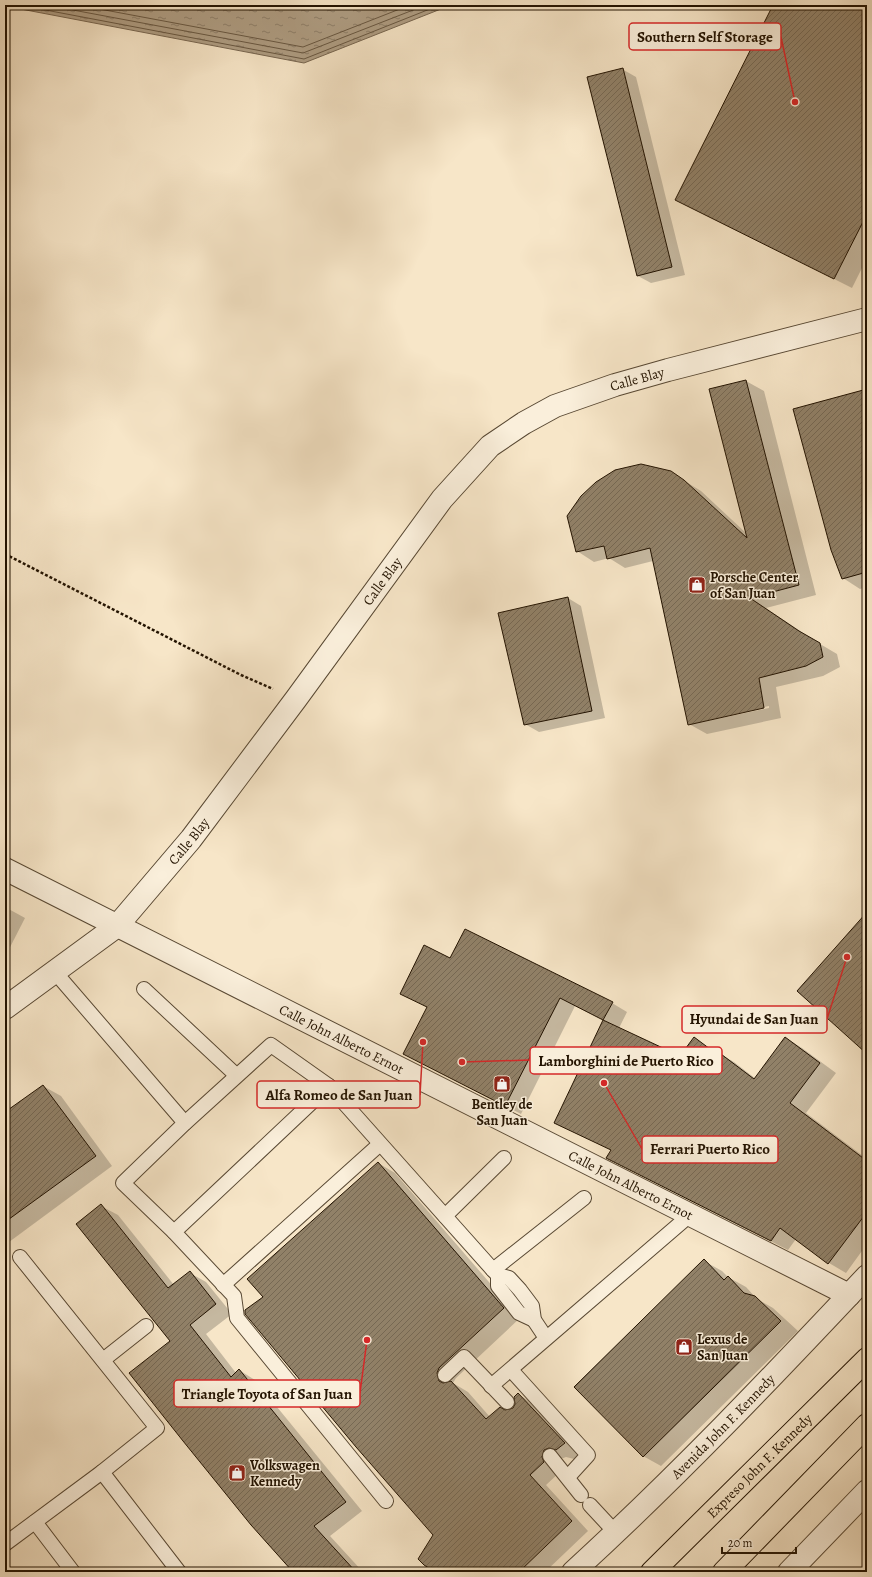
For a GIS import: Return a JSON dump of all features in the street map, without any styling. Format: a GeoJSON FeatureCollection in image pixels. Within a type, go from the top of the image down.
{"type":"FeatureCollection","features":[{"type":"Feature","properties":{"kind":"highway","name":"Expreso John F. Kennedy"},"geometry":{"type":"LineString","coordinates":[[652,1572],[867,1359]]}},
{"type":"Feature","properties":{"kind":"highway"},"geometry":{"type":"LineString","coordinates":[[724,1572],[867,1425]]}},
{"type":"Feature","properties":{"kind":"street","name":"Calle Blay"},"geometry":{"type":"LineString","coordinates":[[5,1008],[117,926],[191,839],[296,699],[442,499],[490,446],[524,423],[556,406],[615,385],[867,319]]}},
{"type":"Feature","properties":{"kind":"street","name":"Calle John Alberto Ernot"},"geometry":{"type":"LineString","coordinates":[[5,869],[849,1295]]}},
{"type":"Feature","properties":{"kind":"street","name":"Avenida John F. Kennedy"},"geometry":{"type":"LineString","coordinates":[[573,1572],[616,1532],[749,1400],[867,1276]]}},
{"type":"Feature","properties":{"kind":"street"},"geometry":{"type":"LineString","coordinates":[[789,1572],[867,1491]]}},
{"type":"Feature","properties":{"kind":"lane"},"geometry":{"type":"LineString","coordinates":[[54,971],[185,1123]]}},
{"type":"Feature","properties":{"kind":"lane"},"geometry":{"type":"LineString","coordinates":[[144,988],[236,1075]]}},
{"type":"Feature","properties":{"kind":"lane"},"geometry":{"type":"LineString","coordinates":[[386,1501],[352,1451],[237,1318],[234,1296],[174,1232],[123,1184],[236,1075],[271,1045],[329,1086],[496,1273],[509,1278],[520,1290],[532,1306],[534,1320],[546,1338]]}},
{"type":"Feature","properties":{"kind":"lane"},"geometry":{"type":"LineString","coordinates":[[174,1232],[329,1086]]}},
{"type":"Feature","properties":{"kind":"lane"},"geometry":{"type":"LineString","coordinates":[[223,1285],[380,1144]]}},
{"type":"Feature","properties":{"kind":"lane"},"geometry":{"type":"LineString","coordinates":[[445,1216],[504,1158]]}},
{"type":"Feature","properties":{"kind":"lane"},"geometry":{"type":"LineString","coordinates":[[496,1273],[584,1198]]}},
{"type":"Feature","properties":{"kind":"lane"},"geometry":{"type":"LineString","coordinates":[[491,1386],[690,1215]]}},
{"type":"Feature","properties":{"kind":"lane"},"geometry":{"type":"LineString","coordinates":[[5,1544],[102,1472],[157,1428],[20,1257]]}},
{"type":"Feature","properties":{"kind":"lane"},"geometry":{"type":"LineString","coordinates":[[103,1360],[146,1326]]}},
{"type":"Feature","properties":{"kind":"lane"},"geometry":{"type":"LineString","coordinates":[[445,1375],[464,1357],[507,1402]]}},
{"type":"Feature","properties":{"kind":"lane"},"geometry":{"type":"LineString","coordinates":[[511,1370],[588,1455],[568,1476]]}},
{"type":"Feature","properties":{"kind":"lane"},"geometry":{"type":"LineString","coordinates":[[550,1456],[568,1476],[586,1500],[616,1532]]}},
{"type":"Feature","properties":{"kind":"lane"},"geometry":{"type":"LineString","coordinates":[[102,1472],[179,1572]]}},
{"type":"Feature","properties":{"kind":"lane"},"geometry":{"type":"LineString","coordinates":[[34,1522],[73,1572]]}},
{"type":"Feature","properties":{"kind":"path"},"geometry":{"type":"LineString","coordinates":[[5,554],[241,675],[296,699]]}},
{"type":"Feature","properties":{"kind":"water"},"geometry":{"type":"Polygon","coordinates":[[[5,5],[451,5],[304,63],[5,5]]]}},
{"type":"Feature","properties":{"kind":"building"},"geometry":{"type":"Polygon","coordinates":[[[773,5],[867,5],[867,214],[834,279],[675,200],[773,5]]]}},
{"type":"Feature","properties":{"kind":"building"},"geometry":{"type":"Polygon","coordinates":[[[623,68],[672,267],[637,276],[587,77],[623,68]]]}},
{"type":"Feature","properties":{"kind":"building","name":"Porsche Center of San Juan"},"geometry":{"type":"Polygon","coordinates":[[[746,380],[799,585],[750,598],[799,631],[820,643],[823,657],[806,666],[759,678],[764,708],[688,725],[650,548],[607,559],[604,546],[576,552],[567,516],[581,496],[596,482],[615,470],[641,464],[671,471],[684,480],[747,538],[709,389],[746,380]]]}},
{"type":"Feature","properties":{"kind":"building"},"geometry":{"type":"Polygon","coordinates":[[[867,389],[867,572],[842,579],[831,550],[793,409],[867,389]]]}},
{"type":"Feature","properties":{"kind":"building"},"geometry":{"type":"Polygon","coordinates":[[[568,597],[592,711],[524,725],[498,613],[568,597]]]}},
{"type":"Feature","properties":{"kind":"building"},"geometry":{"type":"Polygon","coordinates":[[[867,912],[867,1054],[797,991],[867,912]]]}},
{"type":"Feature","properties":{"kind":"building"},"geometry":{"type":"Polygon","coordinates":[[[465,929],[613,1002],[603,1020],[560,998],[505,1106],[403,1054],[427,1007],[400,994],[424,945],[450,958],[465,929]]]}},
{"type":"Feature","properties":{"kind":"building"},"geometry":{"type":"Polygon","coordinates":[[[603,1020],[680,1056],[694,1037],[710,1049],[717,1051],[754,1079],[785,1037],[820,1063],[790,1103],[867,1161],[867,1212],[828,1264],[780,1228],[771,1241],[606,1158],[611,1150],[554,1123],[603,1020]]]}},
{"type":"Feature","properties":{"kind":"building"},"geometry":{"type":"Polygon","coordinates":[[[43,1085],[96,1156],[5,1222],[5,1112],[43,1085]]]}},
{"type":"Feature","properties":{"kind":"building"},"geometry":{"type":"Polygon","coordinates":[[[378,1162],[504,1308],[439,1368],[437,1373],[439,1381],[443,1383],[451,1381],[486,1419],[500,1407],[505,1410],[513,1408],[515,1404],[514,1397],[518,1393],[565,1443],[556,1450],[549,1448],[544,1450],[542,1457],[544,1462],[530,1475],[572,1521],[519,1572],[435,1572],[424,1565],[418,1559],[433,1535],[356,1447],[245,1314],[245,1310],[263,1297],[247,1279],[378,1162]]]}},
{"type":"Feature","properties":{"kind":"building"},"geometry":{"type":"Polygon","coordinates":[[[101,1204],[168,1288],[190,1271],[216,1304],[190,1325],[231,1377],[239,1369],[346,1502],[314,1526],[356,1572],[293,1572],[251,1525],[129,1373],[170,1341],[76,1224],[101,1204]]]}},
{"type":"Feature","properties":{"kind":"building","name":"Lexus de San Juan"},"geometry":{"type":"Polygon","coordinates":[[[704,1259],[724,1280],[728,1276],[744,1293],[755,1296],[781,1321],[643,1457],[574,1387],[704,1259]]]}},
{"type":"Feature","properties":{"kind":"place","name":"Southern Self Storage"},"geometry":{"type":"Point","coordinates":[795,102]}},
{"type":"Feature","properties":{"kind":"place","name":"Porsche Center of San Juan"},"geometry":{"type":"Point","coordinates":[697,585]}},
{"type":"Feature","properties":{"kind":"place","name":"Hyundai de San Juan"},"geometry":{"type":"Point","coordinates":[847,957]}},
{"type":"Feature","properties":{"kind":"place","name":"Alfa Romeo de San Juan"},"geometry":{"type":"Point","coordinates":[423,1042]}},
{"type":"Feature","properties":{"kind":"place","name":"Lamborghini de Puerto Rico"},"geometry":{"type":"Point","coordinates":[462,1062]}},
{"type":"Feature","properties":{"kind":"place","name":"Ferrari Puerto Rico"},"geometry":{"type":"Point","coordinates":[604,1083]}},
{"type":"Feature","properties":{"kind":"place","name":"Bentley de San Juan"},"geometry":{"type":"Point","coordinates":[502,1084]}},
{"type":"Feature","properties":{"kind":"place","name":"Triangle Toyota of San Juan"},"geometry":{"type":"Point","coordinates":[367,1340]}},
{"type":"Feature","properties":{"kind":"place","name":"Lexus de San Juan"},"geometry":{"type":"Point","coordinates":[684,1347]}},
{"type":"Feature","properties":{"kind":"place","name":"Volkswagen Kennedy"},"geometry":{"type":"Point","coordinates":[237,1473]}}]}
